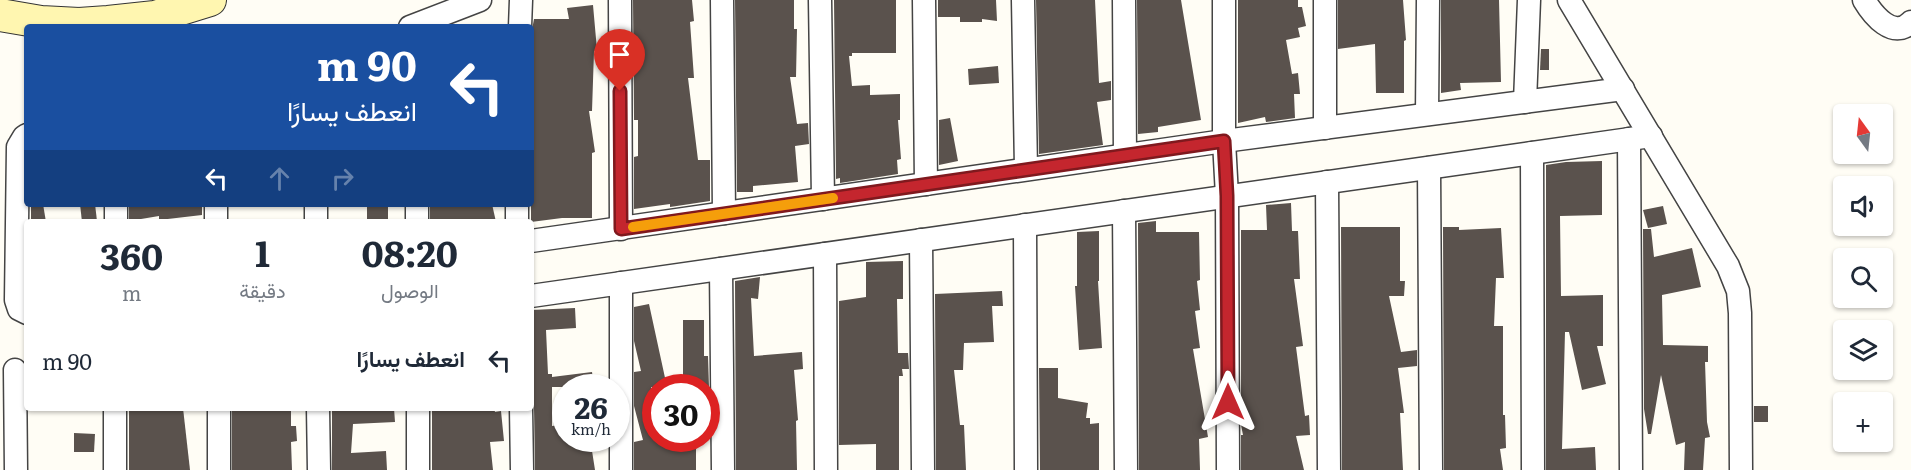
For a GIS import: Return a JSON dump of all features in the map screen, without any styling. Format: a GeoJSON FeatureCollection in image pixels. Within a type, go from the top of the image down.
{"type":"FeatureCollection","features":[{"type":"Feature","properties":{"kind":"main road"},"geometry":{"type":"LineString","coordinates":[[0,15],[41,22],[79,24],[108,22],[155,17],[210,0]]}},
{"type":"Feature","properties":{"kind":"street"},"geometry":{"type":"LineString","coordinates":[[421,24],[480,0]]}},
{"type":"Feature","properties":{"kind":"street"},"geometry":{"type":"LineString","coordinates":[[520,24],[521,0]]}},
{"type":"Feature","properties":{"kind":"street"},"geometry":{"type":"LineString","coordinates":[[620,0],[621,229]]}},
{"type":"Feature","properties":{"kind":"street"},"geometry":{"type":"LineString","coordinates":[[722,0],[724,213]]}},
{"type":"Feature","properties":{"kind":"street"},"geometry":{"type":"LineString","coordinates":[[820,0],[823,199]]}},
{"type":"Feature","properties":{"kind":"street"},"geometry":{"type":"LineString","coordinates":[[924,0],[926,184]]}},
{"type":"Feature","properties":{"kind":"street"},"geometry":{"type":"LineString","coordinates":[[1023,0],[1026,169]]}},
{"type":"Feature","properties":{"kind":"street"},"geometry":{"type":"LineString","coordinates":[[1124,0],[1125,155]]}},
{"type":"Feature","properties":{"kind":"street"},"geometry":{"type":"LineString","coordinates":[[1224,0],[1228,470]]}},
{"type":"Feature","properties":{"kind":"street"},"geometry":{"type":"LineString","coordinates":[[1324,0],[1325,128]]}},
{"type":"Feature","properties":{"kind":"street"},"geometry":{"type":"LineString","coordinates":[[1427,114],[1428,0]]}},
{"type":"Feature","properties":{"kind":"street"},"geometry":{"type":"LineString","coordinates":[[1525,102],[1529,0]]}},
{"type":"Feature","properties":{"kind":"street"},"geometry":{"type":"LineString","coordinates":[[1569,0],[1623,89],[1640,137],[1728,266],[1738,291],[1741,470]]}},
{"type":"Feature","properties":{"kind":"street"},"geometry":{"type":"LineString","coordinates":[[1864,0],[1871,12],[1884,25],[1898,28],[1908,26],[1911,22]]}},
{"type":"Feature","properties":{"kind":"street"},"geometry":{"type":"LineString","coordinates":[[534,241],[1224,141],[1623,89]]}},
{"type":"Feature","properties":{"kind":"street"},"geometry":{"type":"LineString","coordinates":[[24,137],[18,147],[16,300],[19,309],[24,312]]}},
{"type":"Feature","properties":{"kind":"street"},"geometry":{"type":"LineString","coordinates":[[534,296],[1640,137]]}},
{"type":"Feature","properties":{"kind":"street"},"geometry":{"type":"LineString","coordinates":[[1631,470],[1640,137]]}},
{"type":"Feature","properties":{"kind":"street"},"geometry":{"type":"LineString","coordinates":[[1532,153],[1533,470]]}},
{"type":"Feature","properties":{"kind":"street"},"geometry":{"type":"LineString","coordinates":[[1429,168],[1431,470]]}},
{"type":"Feature","properties":{"kind":"street"},"geometry":{"type":"LineString","coordinates":[[1327,182],[1329,470]]}},
{"type":"Feature","properties":{"kind":"street"},"geometry":{"type":"LineString","coordinates":[[1124,211],[1126,470]]}},
{"type":"Feature","properties":{"kind":"street"},"geometry":{"type":"LineString","coordinates":[[1025,225],[1026,470]]}},
{"type":"Feature","properties":{"kind":"street"},"geometry":{"type":"LineString","coordinates":[[921,240],[923,470]]}},
{"type":"Feature","properties":{"kind":"street"},"geometry":{"type":"LineString","coordinates":[[825,254],[826,470]]}},
{"type":"Feature","properties":{"kind":"street"},"geometry":{"type":"LineString","coordinates":[[721,269],[723,470]]}},
{"type":"Feature","properties":{"kind":"street"},"geometry":{"type":"LineString","coordinates":[[621,283],[621,470]]}},
{"type":"Feature","properties":{"kind":"street"},"geometry":{"type":"LineString","coordinates":[[14,370],[16,470]]}},
{"type":"Feature","properties":{"kind":"street"},"geometry":{"type":"LineString","coordinates":[[115,411],[115,470]]}},
{"type":"Feature","properties":{"kind":"street"},"geometry":{"type":"LineString","coordinates":[[219,411],[219,470]]}},
{"type":"Feature","properties":{"kind":"street"},"geometry":{"type":"LineString","coordinates":[[318,411],[319,470]]}},
{"type":"Feature","properties":{"kind":"street"},"geometry":{"type":"LineString","coordinates":[[418,411],[418,470]]}},
{"type":"Feature","properties":{"kind":"street"},"geometry":{"type":"LineString","coordinates":[[521,411],[522,470]]}},
{"type":"Feature","properties":{"kind":"building"},"geometry":{"type":"Polygon","coordinates":[[[633,0],[692,0],[694,21],[690,22],[694,78],[688,78],[698,160],[710,160],[710,201],[634,209],[634,157],[638,156],[638,120],[634,120],[633,0]]]}},
{"type":"Feature","properties":{"kind":"building"},"geometry":{"type":"Polygon","coordinates":[[[735,0],[794,0],[794,29],[797,29],[796,77],[790,77],[797,124],[808,123],[809,144],[795,146],[798,182],[753,186],[753,192],[737,192],[735,0]]]}},
{"type":"Feature","properties":{"kind":"building"},"geometry":{"type":"Polygon","coordinates":[[[834,0],[896,0],[896,53],[852,53],[852,56],[849,56],[852,86],[870,85],[870,95],[900,94],[900,120],[898,120],[901,159],[897,160],[898,174],[840,183],[840,178],[836,179],[834,0]]]}},
{"type":"Feature","properties":{"kind":"building"},"geometry":{"type":"Polygon","coordinates":[[[938,0],[996,0],[997,21],[982,19],[982,22],[960,22],[960,17],[938,17],[938,0]]]}},
{"type":"Feature","properties":{"kind":"building"},"geometry":{"type":"Polygon","coordinates":[[[1036,0],[1095,0],[1099,83],[1111,81],[1111,100],[1097,102],[1103,145],[1039,154],[1036,0]]]}},
{"type":"Feature","properties":{"kind":"building"},"geometry":{"type":"Polygon","coordinates":[[[1137,0],[1181,0],[1201,120],[1158,127],[1158,132],[1138,134],[1137,0]]]}},
{"type":"Feature","properties":{"kind":"building"},"geometry":{"type":"Polygon","coordinates":[[[1238,0],[1298,0],[1298,7],[1302,7],[1306,26],[1298,28],[1300,37],[1286,40],[1292,74],[1298,73],[1300,94],[1294,94],[1295,118],[1266,122],[1265,117],[1238,123],[1238,0]]]}},
{"type":"Feature","properties":{"kind":"building"},"geometry":{"type":"Polygon","coordinates":[[[1338,0],[1403,0],[1406,40],[1404,41],[1404,93],[1376,93],[1375,44],[1338,49],[1338,0]]]}},
{"type":"Feature","properties":{"kind":"building"},"geometry":{"type":"Polygon","coordinates":[[[1441,0],[1499,0],[1501,82],[1460,83],[1461,90],[1441,93],[1441,0]]]}},
{"type":"Feature","properties":{"kind":"building"},"geometry":{"type":"Polygon","coordinates":[[[593,5],[597,50],[594,51],[592,111],[589,111],[595,152],[592,153],[592,218],[562,218],[534,222],[534,219],[531,219],[531,207],[534,207],[533,24],[534,19],[569,19],[567,8],[593,5]]]}},
{"type":"Feature","properties":{"kind":"building"},"geometry":{"type":"Polygon","coordinates":[[[1541,49],[1549,49],[1549,70],[1540,70],[1541,49]]]}},
{"type":"Feature","properties":{"kind":"building"},"geometry":{"type":"Polygon","coordinates":[[[998,66],[999,83],[969,85],[968,69],[998,66]]]}},
{"type":"Feature","properties":{"kind":"building"},"geometry":{"type":"Polygon","coordinates":[[[950,118],[958,161],[939,165],[939,120],[950,118]]]}},
{"type":"Feature","properties":{"kind":"building"},"geometry":{"type":"Polygon","coordinates":[[[1602,161],[1602,215],[1560,216],[1561,296],[1603,295],[1603,346],[1597,346],[1606,384],[1582,390],[1569,332],[1565,332],[1562,449],[1595,447],[1596,470],[1546,470],[1546,165],[1602,161]]]}},
{"type":"Feature","properties":{"kind":"building"},"geometry":{"type":"Polygon","coordinates":[[[1291,203],[1292,231],[1298,231],[1300,279],[1294,279],[1303,346],[1296,347],[1305,416],[1309,415],[1310,435],[1296,436],[1304,470],[1241,470],[1241,435],[1243,435],[1241,425],[1241,230],[1267,230],[1266,205],[1291,203]]]}},
{"type":"Feature","properties":{"kind":"building"},"geometry":{"type":"Polygon","coordinates":[[[1663,206],[1667,224],[1648,228],[1643,210],[1663,206]]]}},
{"type":"Feature","properties":{"kind":"building"},"geometry":{"type":"Polygon","coordinates":[[[31,207],[44,207],[46,219],[31,219],[31,207]]]}},
{"type":"Feature","properties":{"kind":"building"},"geometry":{"type":"Polygon","coordinates":[[[80,207],[95,207],[97,219],[82,219],[80,207]]]}},
{"type":"Feature","properties":{"kind":"building"},"geometry":{"type":"Polygon","coordinates":[[[129,207],[202,207],[202,215],[168,219],[159,219],[159,216],[129,219],[129,207]]]}},
{"type":"Feature","properties":{"kind":"building"},"geometry":{"type":"Polygon","coordinates":[[[367,207],[388,207],[388,219],[367,219],[367,207]]]}},
{"type":"Feature","properties":{"kind":"building"},"geometry":{"type":"Polygon","coordinates":[[[430,207],[493,207],[495,219],[430,219],[430,207]]]}},
{"type":"Feature","properties":{"kind":"building"},"geometry":{"type":"Polygon","coordinates":[[[1156,221],[1156,232],[1199,232],[1200,280],[1197,281],[1200,310],[1195,311],[1200,348],[1193,349],[1208,437],[1199,439],[1200,470],[1139,470],[1138,223],[1156,221]]]}},
{"type":"Feature","properties":{"kind":"building"},"geometry":{"type":"Polygon","coordinates":[[[1341,227],[1400,227],[1400,281],[1405,281],[1404,296],[1389,296],[1401,352],[1417,350],[1417,366],[1398,368],[1404,413],[1400,413],[1403,470],[1342,470],[1341,227]]]}},
{"type":"Feature","properties":{"kind":"building"},"geometry":{"type":"Polygon","coordinates":[[[1443,227],[1459,227],[1459,230],[1501,228],[1504,278],[1496,278],[1494,326],[1503,326],[1503,415],[1505,415],[1506,448],[1500,449],[1503,470],[1444,470],[1443,227]]]}},
{"type":"Feature","properties":{"kind":"building"},"geometry":{"type":"Polygon","coordinates":[[[1643,229],[1651,229],[1654,257],[1692,248],[1701,287],[1662,295],[1663,345],[1708,346],[1708,362],[1705,362],[1707,422],[1710,437],[1705,438],[1703,470],[1684,470],[1685,442],[1676,445],[1661,375],[1651,434],[1648,434],[1644,409],[1643,229]]]}},
{"type":"Feature","properties":{"kind":"building"},"geometry":{"type":"Polygon","coordinates":[[[1099,231],[1098,281],[1102,348],[1079,350],[1075,286],[1077,286],[1077,232],[1099,231]]]}},
{"type":"Feature","properties":{"kind":"building"},"geometry":{"type":"Polygon","coordinates":[[[903,261],[903,299],[897,299],[898,353],[908,353],[909,369],[902,369],[903,376],[899,376],[899,470],[876,470],[876,444],[839,445],[839,301],[866,297],[866,262],[903,261]]]}},
{"type":"Feature","properties":{"kind":"building"},"geometry":{"type":"Polygon","coordinates":[[[760,277],[758,299],[751,298],[754,356],[802,352],[803,369],[794,370],[798,420],[796,421],[797,470],[736,470],[735,281],[760,277]]]}},
{"type":"Feature","properties":{"kind":"building"},"geometry":{"type":"Polygon","coordinates":[[[1002,291],[1003,306],[992,306],[994,342],[964,343],[963,370],[954,370],[960,425],[964,425],[966,470],[936,470],[935,294],[1002,291]]]}},
{"type":"Feature","properties":{"kind":"building"},"geometry":{"type":"Polygon","coordinates":[[[649,304],[664,374],[642,374],[642,436],[634,406],[634,372],[641,371],[634,341],[634,307],[649,304]]]}},
{"type":"Feature","properties":{"kind":"building"},"geometry":{"type":"Polygon","coordinates":[[[575,308],[576,328],[546,330],[548,374],[552,374],[552,452],[592,452],[595,470],[535,470],[534,310],[575,308]]]}},
{"type":"Feature","properties":{"kind":"building"},"geometry":{"type":"Polygon","coordinates":[[[683,320],[704,320],[704,356],[708,356],[709,374],[683,374],[683,320]]]}},
{"type":"Feature","properties":{"kind":"building"},"geometry":{"type":"Polygon","coordinates":[[[1039,368],[1058,368],[1058,398],[1088,403],[1086,418],[1090,418],[1090,424],[1099,423],[1099,470],[1040,470],[1039,368]]]}},
{"type":"Feature","properties":{"kind":"building"},"geometry":{"type":"Polygon","coordinates":[[[1754,406],[1768,406],[1768,422],[1754,422],[1754,406]]]}},
{"type":"Feature","properties":{"kind":"building"},"geometry":{"type":"Polygon","coordinates":[[[129,411],[183,411],[190,470],[129,470],[129,411]]]}},
{"type":"Feature","properties":{"kind":"building"},"geometry":{"type":"Polygon","coordinates":[[[232,411],[291,411],[291,426],[296,426],[297,441],[291,442],[292,470],[232,470],[232,411]]]}},
{"type":"Feature","properties":{"kind":"building"},"geometry":{"type":"Polygon","coordinates":[[[332,411],[394,411],[395,422],[353,424],[351,453],[386,451],[387,470],[332,470],[332,411]]]}},
{"type":"Feature","properties":{"kind":"building"},"geometry":{"type":"Polygon","coordinates":[[[432,411],[501,411],[504,441],[490,442],[493,470],[432,470],[432,411]]]}},
{"type":"Feature","properties":{"kind":"building"},"geometry":{"type":"Polygon","coordinates":[[[74,433],[95,434],[94,452],[74,452],[74,433]]]}},
{"type":"Feature","properties":{"kind":"building"},"geometry":{"type":"Polygon","coordinates":[[[642,440],[642,452],[696,452],[696,470],[634,470],[634,442],[642,440]]]}},
{"type":"Feature","properties":{"kind":"slow traffic"},"geometry":{"type":"LineString","coordinates":[[633,227],[833,198]]}},
{"type":"Feature","properties":{"kind":"route"},"geometry":{"type":"LineString","coordinates":[[620,91],[621,229],[1224,141],[1227,196],[1228,402]]}}]}
